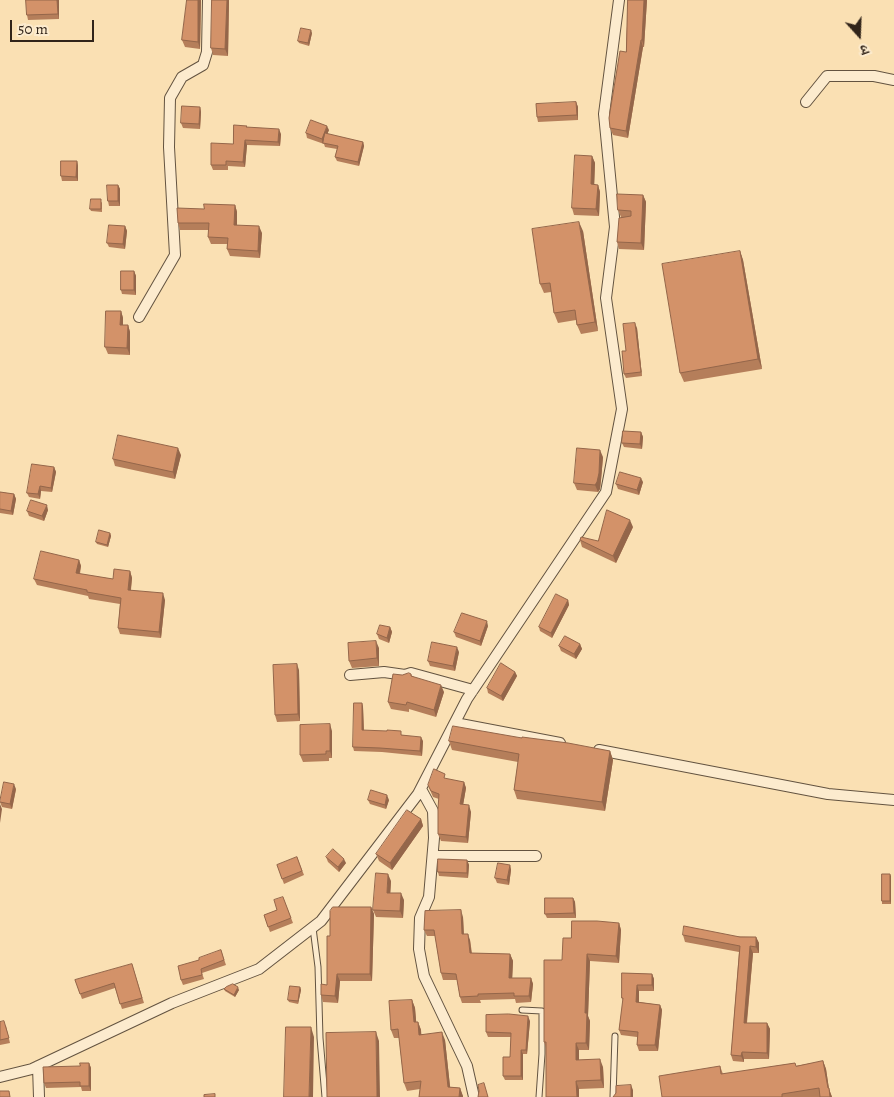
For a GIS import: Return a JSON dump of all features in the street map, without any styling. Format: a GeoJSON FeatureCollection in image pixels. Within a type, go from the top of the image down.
{"type":"FeatureCollection","features":[{"type":"Feature","properties":{"kind":"street"},"geometry":{"type":"LineString","coordinates":[[139,317],[174,255],[169,147],[170,98],[182,77],[203,65],[207,52],[208,0]]}},
{"type":"Feature","properties":{"kind":"street"},"geometry":{"type":"LineString","coordinates":[[0,1078],[32,1069],[172,1003],[259,969],[321,921],[418,794],[473,690],[606,492],[622,409],[606,298],[614,227],[604,114],[619,0]]}},
{"type":"Feature","properties":{"kind":"street"},"geometry":{"type":"LineString","coordinates":[[806,102],[827,76],[874,76],[894,80]]}},
{"type":"Feature","properties":{"kind":"street"},"geometry":{"type":"LineString","coordinates":[[350,675],[384,672],[405,675],[412,673],[473,690]]}},
{"type":"Feature","properties":{"kind":"street"},"geometry":{"type":"LineString","coordinates":[[455,723],[570,745]]}},
{"type":"Feature","properties":{"kind":"street"},"geometry":{"type":"LineString","coordinates":[[589,748],[828,794],[894,800]]}},
{"type":"Feature","properties":{"kind":"street"},"geometry":{"type":"LineString","coordinates":[[420,789],[433,811],[434,838],[429,897],[420,918],[419,949],[422,967],[424,976],[467,1066],[474,1097]]}},
{"type":"Feature","properties":{"kind":"street"},"geometry":{"type":"LineString","coordinates":[[433,856],[536,856]]}},
{"type":"Feature","properties":{"kind":"street"},"geometry":{"type":"LineString","coordinates":[[38,1066],[39,1097]]}},
{"type":"Feature","properties":{"kind":"lane"},"geometry":{"type":"LineString","coordinates":[[313,927],[318,967],[320,1038],[325,1097]]}},
{"type":"Feature","properties":{"kind":"lane"},"geometry":{"type":"LineString","coordinates":[[522,1010],[542,1011],[542,1054],[538,1097]]}},
{"type":"Feature","properties":{"kind":"lane"},"geometry":{"type":"LineString","coordinates":[[613,1097],[615,1036]]}},
{"type":"Feature","properties":{"kind":"building"},"geometry":{"type":"Polygon","coordinates":[[[26,0],[57,0],[58,14],[27,15],[26,0]]]}},
{"type":"Feature","properties":{"kind":"building"},"geometry":{"type":"Polygon","coordinates":[[[187,0],[198,0],[198,42],[182,40],[187,0]]]}},
{"type":"Feature","properties":{"kind":"building"},"geometry":{"type":"Polygon","coordinates":[[[212,0],[227,0],[225,49],[211,48],[212,0]]]}},
{"type":"Feature","properties":{"kind":"building"},"geometry":{"type":"Polygon","coordinates":[[[628,0],[644,0],[642,40],[626,131],[610,128],[609,118],[620,51],[626,52],[628,0]]]}},
{"type":"Feature","properties":{"kind":"building"},"geometry":{"type":"Polygon","coordinates":[[[301,28],[311,30],[308,43],[298,41],[301,28]]]}},
{"type":"Feature","properties":{"kind":"building"},"geometry":{"type":"Polygon","coordinates":[[[576,102],[577,115],[537,117],[536,104],[576,102]]]}},
{"type":"Feature","properties":{"kind":"building"},"geometry":{"type":"Polygon","coordinates":[[[182,106],[200,107],[199,124],[181,123],[182,106]]]}},
{"type":"Feature","properties":{"kind":"building"},"geometry":{"type":"Polygon","coordinates":[[[311,120],[327,126],[322,139],[306,133],[311,120]]]}},
{"type":"Feature","properties":{"kind":"building"},"geometry":{"type":"Polygon","coordinates":[[[234,125],[279,129],[278,142],[245,140],[243,162],[226,161],[226,165],[211,165],[211,143],[233,144],[234,125]]]}},
{"type":"Feature","properties":{"kind":"building"},"geometry":{"type":"Polygon","coordinates":[[[325,133],[363,142],[358,162],[335,157],[338,146],[323,143],[325,133]]]}},
{"type":"Feature","properties":{"kind":"building"},"geometry":{"type":"Polygon","coordinates":[[[575,155],[592,156],[591,184],[598,185],[596,209],[572,208],[575,155]]]}},
{"type":"Feature","properties":{"kind":"building"},"geometry":{"type":"Polygon","coordinates":[[[61,161],[77,161],[76,177],[61,176],[61,161]]]}},
{"type":"Feature","properties":{"kind":"building"},"geometry":{"type":"Polygon","coordinates":[[[107,185],[118,185],[118,201],[108,201],[107,185]]]}},
{"type":"Feature","properties":{"kind":"building"},"geometry":{"type":"Polygon","coordinates":[[[617,194],[643,195],[641,243],[617,242],[619,218],[631,216],[631,211],[618,210],[617,194]]]}},
{"type":"Feature","properties":{"kind":"building"},"geometry":{"type":"Polygon","coordinates":[[[91,199],[101,199],[101,209],[90,209],[91,199]]]}},
{"type":"Feature","properties":{"kind":"building"},"geometry":{"type":"Polygon","coordinates":[[[204,204],[235,205],[234,225],[259,226],[258,251],[227,249],[228,238],[208,237],[209,223],[178,223],[177,208],[204,209],[204,204]]]}},
{"type":"Feature","properties":{"kind":"building"},"geometry":{"type":"Polygon","coordinates":[[[579,222],[595,322],[577,325],[575,310],[554,313],[550,283],[540,284],[532,229],[579,222]]]}},
{"type":"Feature","properties":{"kind":"building"},"geometry":{"type":"Polygon","coordinates":[[[109,225],[125,226],[123,244],[107,243],[109,225]]]}},
{"type":"Feature","properties":{"kind":"building"},"geometry":{"type":"Polygon","coordinates":[[[740,251],[758,359],[680,373],[662,264],[740,251]]]}},
{"type":"Feature","properties":{"kind":"building"},"geometry":{"type":"Polygon","coordinates":[[[121,271],[134,271],[134,290],[121,290],[121,271]]]}},
{"type":"Feature","properties":{"kind":"building"},"geometry":{"type":"Polygon","coordinates":[[[106,311],[121,311],[120,325],[128,325],[127,348],[105,347],[106,311]]]}},
{"type":"Feature","properties":{"kind":"building"},"geometry":{"type":"Polygon","coordinates":[[[635,323],[641,372],[624,374],[622,351],[626,351],[623,324],[635,323]]]}},
{"type":"Feature","properties":{"kind":"building"},"geometry":{"type":"Polygon","coordinates":[[[623,431],[641,432],[640,444],[622,443],[623,431]]]}},
{"type":"Feature","properties":{"kind":"building"},"geometry":{"type":"Polygon","coordinates":[[[118,435],[178,448],[173,472],[113,459],[118,435]]]}},
{"type":"Feature","properties":{"kind":"building"},"geometry":{"type":"Polygon","coordinates":[[[577,448],[600,450],[599,473],[595,485],[574,483],[577,448]]]}},
{"type":"Feature","properties":{"kind":"building"},"geometry":{"type":"Polygon","coordinates":[[[32,464],[54,467],[51,488],[40,486],[38,494],[27,493],[32,464]]]}},
{"type":"Feature","properties":{"kind":"building"},"geometry":{"type":"Polygon","coordinates":[[[620,472],[641,478],[637,490],[616,484],[620,472]]]}},
{"type":"Feature","properties":{"kind":"building"},"geometry":{"type":"Polygon","coordinates":[[[0,492],[14,494],[11,511],[0,509],[0,492]]]}},
{"type":"Feature","properties":{"kind":"building"},"geometry":{"type":"Polygon","coordinates":[[[31,500],[47,505],[42,516],[27,511],[31,500]]]}},
{"type":"Feature","properties":{"kind":"building"},"geometry":{"type":"Polygon","coordinates":[[[607,510],[630,520],[613,556],[580,540],[581,537],[598,541],[607,510]]]}},
{"type":"Feature","properties":{"kind":"building"},"geometry":{"type":"Polygon","coordinates":[[[99,530],[110,533],[107,545],[96,542],[99,530]]]}},
{"type":"Feature","properties":{"kind":"building"},"geometry":{"type":"Polygon","coordinates":[[[41,551],[79,560],[76,573],[113,579],[114,569],[130,571],[128,590],[163,593],[159,632],[118,628],[121,598],[34,579],[41,551]]]}},
{"type":"Feature","properties":{"kind":"building"},"geometry":{"type":"Polygon","coordinates":[[[556,594],[568,600],[551,633],[539,627],[556,594]]]}},
{"type":"Feature","properties":{"kind":"building"},"geometry":{"type":"Polygon","coordinates":[[[462,613],[487,621],[480,641],[454,632],[462,613]]]}},
{"type":"Feature","properties":{"kind":"building"},"geometry":{"type":"Polygon","coordinates":[[[380,625],[390,627],[387,638],[377,634],[380,625]]]}},
{"type":"Feature","properties":{"kind":"building"},"geometry":{"type":"Polygon","coordinates":[[[565,636],[580,644],[574,654],[559,646],[565,636]]]}},
{"type":"Feature","properties":{"kind":"building"},"geometry":{"type":"Polygon","coordinates":[[[376,641],[377,658],[349,661],[348,643],[376,641]]]}},
{"type":"Feature","properties":{"kind":"building"},"geometry":{"type":"Polygon","coordinates":[[[432,642],[457,647],[453,666],[428,661],[432,642]]]}},
{"type":"Feature","properties":{"kind":"building"},"geometry":{"type":"Polygon","coordinates":[[[501,663],[515,672],[501,696],[487,688],[501,663]]]}},
{"type":"Feature","properties":{"kind":"building"},"geometry":{"type":"Polygon","coordinates":[[[297,664],[298,714],[275,715],[273,665],[297,664]]]}},
{"type":"Feature","properties":{"kind":"building"},"geometry":{"type":"Polygon","coordinates":[[[409,673],[411,676],[441,685],[434,710],[407,702],[406,705],[388,702],[393,674],[402,675],[409,673]]]}},
{"type":"Feature","properties":{"kind":"building"},"geometry":{"type":"Polygon","coordinates":[[[354,703],[362,703],[362,730],[401,731],[401,735],[421,737],[420,751],[353,747],[354,703]]]}},
{"type":"Feature","properties":{"kind":"building"},"geometry":{"type":"Polygon","coordinates":[[[330,724],[330,751],[326,751],[326,754],[300,755],[300,725],[330,724]]]}},
{"type":"Feature","properties":{"kind":"building"},"geometry":{"type":"Polygon","coordinates":[[[453,726],[610,751],[602,802],[514,790],[519,754],[449,741],[453,726]]]}},
{"type":"Feature","properties":{"kind":"building"},"geometry":{"type":"Polygon","coordinates":[[[434,769],[445,774],[444,778],[464,782],[460,804],[469,805],[466,837],[438,834],[439,794],[431,791],[428,785],[434,769]]]}},
{"type":"Feature","properties":{"kind":"building"},"geometry":{"type":"Polygon","coordinates":[[[4,782],[14,784],[10,804],[0,802],[4,782]]]}},
{"type":"Feature","properties":{"kind":"building"},"geometry":{"type":"Polygon","coordinates":[[[371,790],[387,795],[385,805],[368,800],[371,790]]]}},
{"type":"Feature","properties":{"kind":"building"},"geometry":{"type":"Polygon","coordinates":[[[407,810],[421,819],[390,863],[376,854],[407,810]]]}},
{"type":"Feature","properties":{"kind":"building"},"geometry":{"type":"Polygon","coordinates":[[[333,849],[344,859],[338,867],[326,857],[333,849]]]}},
{"type":"Feature","properties":{"kind":"building"},"geometry":{"type":"Polygon","coordinates":[[[297,857],[302,871],[282,879],[277,865],[297,857]]]}},
{"type":"Feature","properties":{"kind":"building"},"geometry":{"type":"Polygon","coordinates":[[[438,859],[467,860],[467,873],[438,872],[438,859]]]}},
{"type":"Feature","properties":{"kind":"building"},"geometry":{"type":"Polygon","coordinates":[[[498,863],[510,865],[507,880],[495,878],[498,863]]]}},
{"type":"Feature","properties":{"kind":"building"},"geometry":{"type":"Polygon","coordinates":[[[376,873],[388,874],[387,893],[401,893],[400,911],[373,910],[376,873]]]}},
{"type":"Feature","properties":{"kind":"building"},"geometry":{"type":"Polygon","coordinates":[[[882,874],[890,874],[890,901],[882,901],[882,874]]]}},
{"type":"Feature","properties":{"kind":"building"},"geometry":{"type":"Polygon","coordinates":[[[283,897],[291,918],[268,927],[264,915],[277,910],[274,900],[283,897]]]}},
{"type":"Feature","properties":{"kind":"building"},"geometry":{"type":"Polygon","coordinates":[[[545,898],[573,898],[574,913],[545,914],[545,898]]]}},
{"type":"Feature","properties":{"kind":"building"},"geometry":{"type":"Polygon","coordinates":[[[333,907],[371,907],[370,974],[337,974],[335,996],[321,995],[321,984],[327,985],[327,936],[330,936],[330,911],[333,907]]]}},
{"type":"Feature","properties":{"kind":"building"},"geometry":{"type":"Polygon","coordinates":[[[461,910],[462,934],[468,934],[470,953],[510,954],[509,978],[531,978],[529,996],[514,996],[514,993],[478,994],[478,996],[460,997],[456,974],[441,973],[434,930],[424,930],[425,911],[461,910]]]}},
{"type":"Feature","properties":{"kind":"building"},"geometry":{"type":"Polygon","coordinates":[[[572,921],[619,923],[616,956],[587,954],[586,1043],[576,1043],[576,1060],[600,1059],[601,1080],[576,1081],[577,1097],[546,1097],[544,960],[562,960],[563,938],[571,938],[572,921]]]}},
{"type":"Feature","properties":{"kind":"building"},"geometry":{"type":"Polygon","coordinates":[[[684,926],[740,937],[756,937],[756,947],[750,946],[744,1023],[767,1023],[767,1053],[742,1052],[741,1056],[731,1055],[740,946],[683,935],[684,926]]]}},
{"type":"Feature","properties":{"kind":"building"},"geometry":{"type":"Polygon","coordinates":[[[221,950],[224,960],[201,969],[202,975],[181,980],[178,966],[199,960],[199,958],[221,950]]]}},
{"type":"Feature","properties":{"kind":"building"},"geometry":{"type":"Polygon","coordinates":[[[132,964],[142,998],[120,1004],[114,983],[80,994],[75,980],[132,964]]]}},
{"type":"Feature","properties":{"kind":"building"},"geometry":{"type":"Polygon","coordinates":[[[622,973],[652,974],[652,985],[637,985],[636,1002],[660,1005],[655,1045],[637,1045],[638,1032],[619,1030],[623,998],[622,973]]]}},
{"type":"Feature","properties":{"kind":"building"},"geometry":{"type":"Polygon","coordinates":[[[233,984],[238,987],[234,995],[224,989],[233,984]]]}},
{"type":"Feature","properties":{"kind":"building"},"geometry":{"type":"Polygon","coordinates":[[[290,986],[300,987],[298,1001],[288,1000],[290,986]]]}},
{"type":"Feature","properties":{"kind":"building"},"geometry":{"type":"Polygon","coordinates":[[[412,1000],[414,1022],[418,1022],[419,1035],[442,1032],[448,1087],[460,1088],[459,1097],[419,1097],[421,1081],[404,1083],[398,1029],[391,1030],[389,1001],[412,1000]]]}},
{"type":"Feature","properties":{"kind":"building"},"geometry":{"type":"Polygon","coordinates":[[[509,1014],[528,1016],[526,1050],[521,1050],[521,1076],[503,1076],[503,1057],[510,1057],[511,1033],[486,1032],[486,1015],[509,1014]]]}},
{"type":"Feature","properties":{"kind":"building"},"geometry":{"type":"Polygon","coordinates":[[[4,1021],[9,1038],[0,1040],[0,1022],[4,1021]]]}},
{"type":"Feature","properties":{"kind":"building"},"geometry":{"type":"Polygon","coordinates":[[[286,1027],[311,1027],[309,1097],[284,1097],[286,1027]]]}},
{"type":"Feature","properties":{"kind":"building"},"geometry":{"type":"Polygon","coordinates":[[[376,1032],[377,1097],[327,1097],[326,1033],[376,1032]]]}},
{"type":"Feature","properties":{"kind":"building"},"geometry":{"type":"Polygon","coordinates":[[[823,1061],[830,1097],[820,1097],[819,1088],[782,1094],[782,1097],[662,1097],[659,1076],[720,1066],[721,1074],[795,1063],[796,1066],[823,1061]]]}},
{"type":"Feature","properties":{"kind":"building"},"geometry":{"type":"Polygon","coordinates":[[[80,1063],[89,1063],[89,1086],[80,1086],[80,1082],[44,1083],[43,1067],[80,1066],[80,1063]]]}},
{"type":"Feature","properties":{"kind":"building"},"geometry":{"type":"Polygon","coordinates":[[[484,1083],[488,1097],[478,1097],[478,1085],[484,1083]]]}},
{"type":"Feature","properties":{"kind":"building"},"geometry":{"type":"Polygon","coordinates":[[[631,1085],[631,1097],[613,1097],[616,1093],[616,1086],[631,1085]]]}},
{"type":"Feature","properties":{"kind":"building"},"geometry":{"type":"Polygon","coordinates":[[[0,1091],[9,1091],[10,1097],[0,1097],[0,1091]]]}},
{"type":"Feature","properties":{"kind":"building"},"geometry":{"type":"Polygon","coordinates":[[[215,1094],[215,1097],[204,1097],[204,1095],[215,1094]]]}}]}
